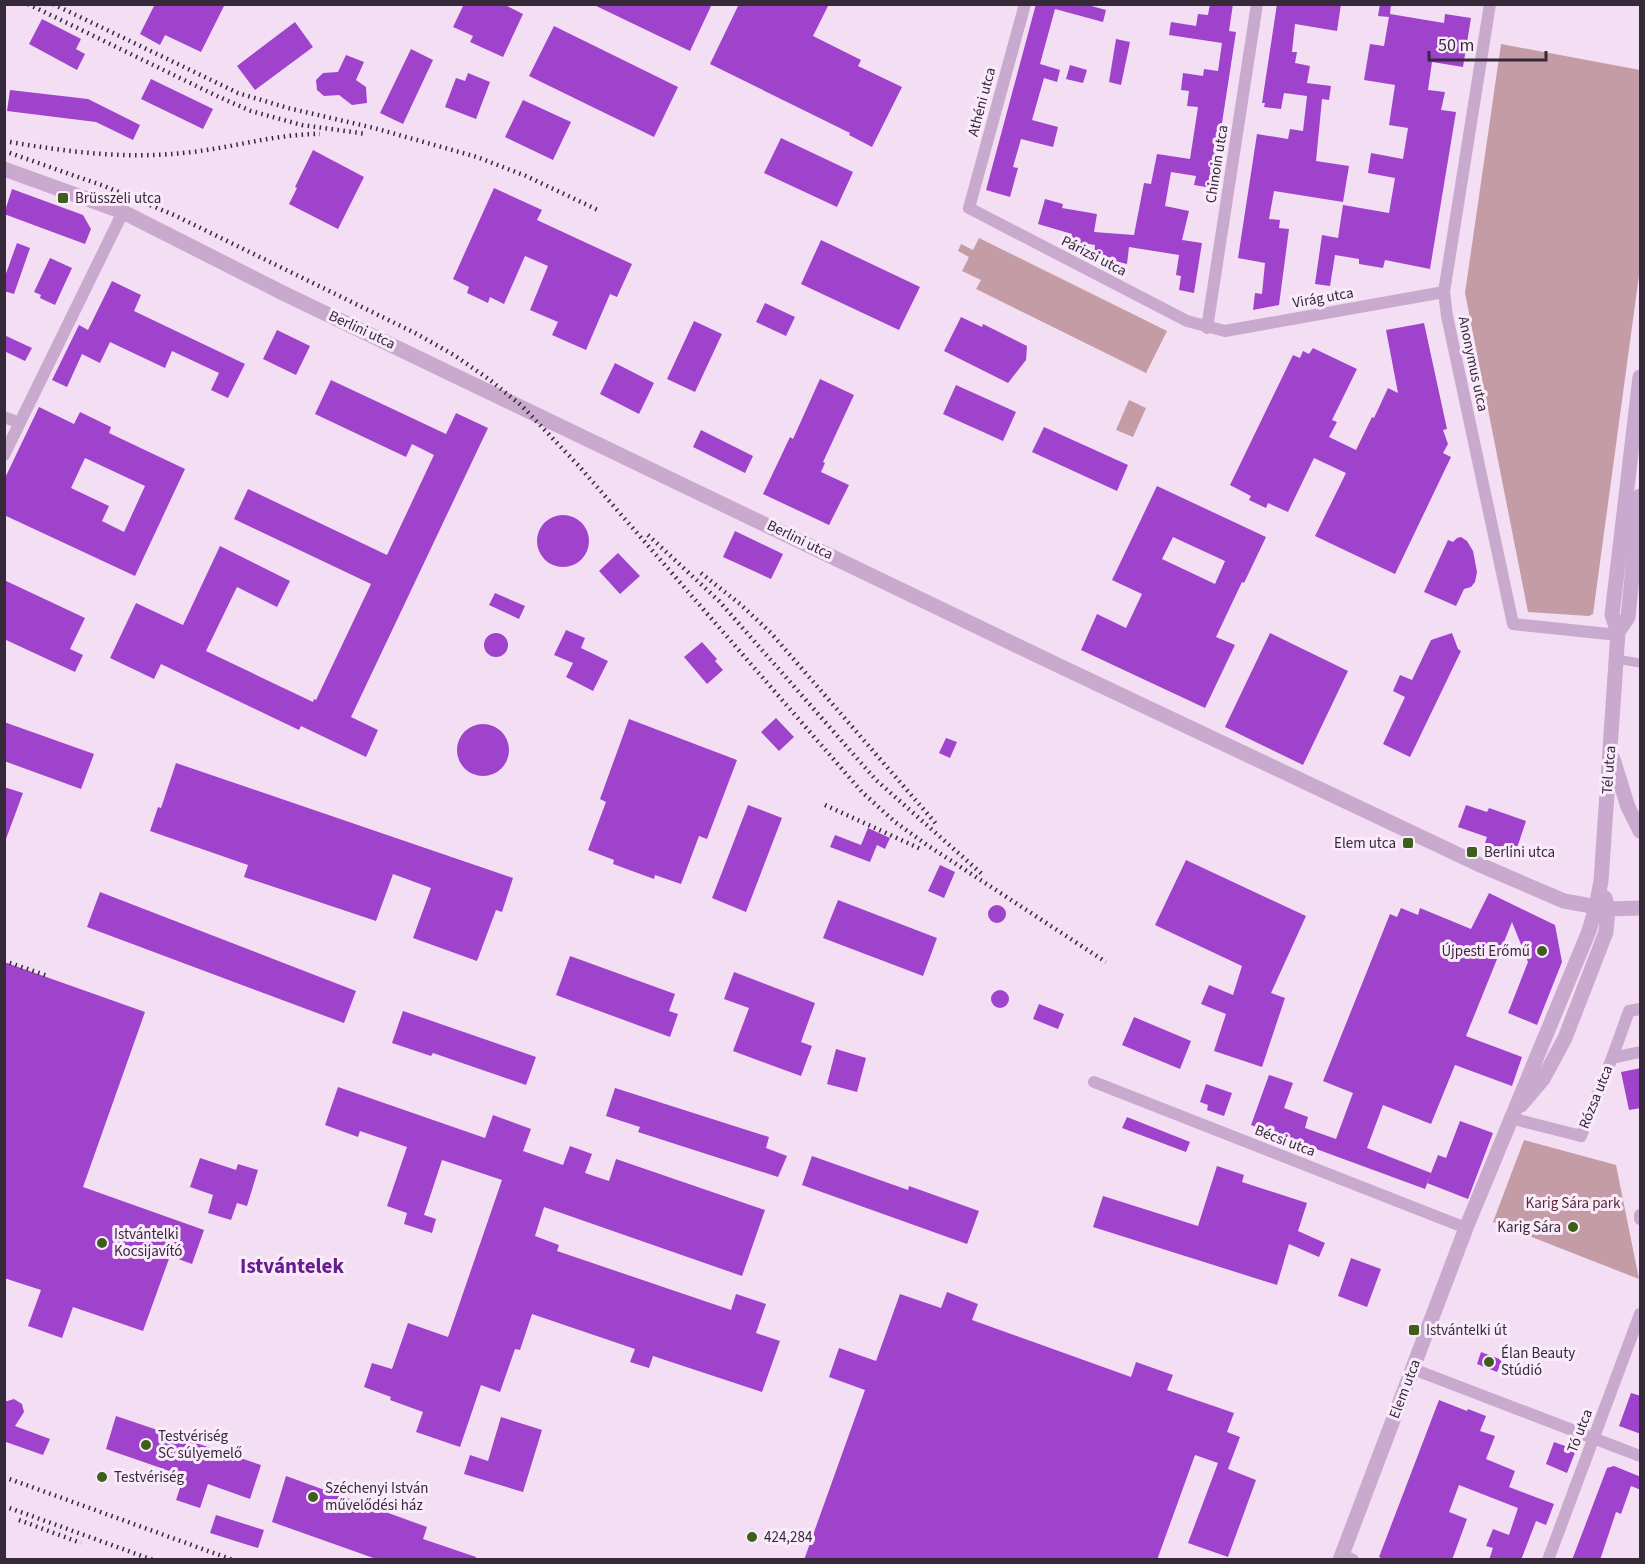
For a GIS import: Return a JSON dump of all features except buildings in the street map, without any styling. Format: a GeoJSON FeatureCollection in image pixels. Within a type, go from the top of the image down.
{"type":"FeatureCollection","features":[{"type":"Feature","properties":{"kind":"street","name":"Athéni utca"},"geometry":{"type":"LineString","coordinates":[[969,208],[1025,4]]}},
{"type":"Feature","properties":{"kind":"street","name":"Chinoin utca"},"geometry":{"type":"LineString","coordinates":[[1207,328],[1257,4]]}},
{"type":"Feature","properties":{"kind":"street","name":"Anonymus utca"},"geometry":{"type":"LineString","coordinates":[[1490,4],[1444,292],[1513,624],[1618,634]]}},
{"type":"Feature","properties":{"kind":"street","name":"Berlini utca"},"geometry":{"type":"LineString","coordinates":[[4,169],[123,213],[287,295],[1468,859],[1560,900],[1602,908]]}},
{"type":"Feature","properties":{"kind":"street","name":"Párizsi utca"},"geometry":{"type":"LineString","coordinates":[[969,208],[1187,321],[1207,328]]}},
{"type":"Feature","properties":{"kind":"street"},"geometry":{"type":"LineString","coordinates":[[4,455],[123,213]]}},
{"type":"Feature","properties":{"kind":"street","name":"Virág utca"},"geometry":{"type":"LineString","coordinates":[[1207,328],[1225,331],[1444,292]]}},
{"type":"Feature","properties":{"kind":"street","name":"Tél utca"},"geometry":{"type":"LineString","coordinates":[[1602,908],[1601,881],[1618,634],[1611,615],[1641,377]]}},
{"type":"Feature","properties":{"kind":"street"},"geometry":{"type":"LineString","coordinates":[[4,417],[20,423]]}},
{"type":"Feature","properties":{"kind":"street","name":"Tél utca"},"geometry":{"type":"LineString","coordinates":[[1618,634],[1628,617],[1641,496]]}},
{"type":"Feature","properties":{"kind":"street"},"geometry":{"type":"LineString","coordinates":[[1616,659],[1641,663]]}},
{"type":"Feature","properties":{"kind":"street"},"geometry":{"type":"LineString","coordinates":[[1610,750],[1628,807],[1641,831]]}},
{"type":"Feature","properties":{"kind":"street"},"geometry":{"type":"LineString","coordinates":[[1602,908],[1641,908]]}},
{"type":"Feature","properties":{"kind":"street","name":"Elem utca"},"geometry":{"type":"LineString","coordinates":[[1345,1558],[1466,1228],[1589,931],[1602,908]]}},
{"type":"Feature","properties":{"kind":"street","name":"Rózsa utca"},"geometry":{"type":"LineString","coordinates":[[1510,1118],[1581,1136],[1629,1011],[1641,1009]]}},
{"type":"Feature","properties":{"kind":"street","name":"Rózsa utca"},"geometry":{"type":"LineString","coordinates":[[1612,1058],[1641,1052]]}},
{"type":"Feature","properties":{"kind":"street","name":"Bécsi utca"},"geometry":{"type":"LineString","coordinates":[[1094,1082],[1466,1228]]}},
{"type":"Feature","properties":{"kind":"street","name":"Tó utca"},"geometry":{"type":"LineString","coordinates":[[1548,1560],[1641,1314]]}},
{"type":"Feature","properties":{"kind":"street"},"geometry":{"type":"LineString","coordinates":[[1413,1369],[1641,1456]]}},
{"type":"Feature","properties":{"kind":"green space"},"geometry":{"type":"Polygon","coordinates":[[[1501,44],[1640,70],[1640,268],[1593,614],[1589,616],[1528,612],[1465,293],[1501,44]]]}},
{"type":"Feature","properties":{"kind":"green space"},"geometry":{"type":"Polygon","coordinates":[[[979,238],[1167,331],[1146,373],[976,289],[981,280],[962,271],[969,257],[958,251],[961,244],[973,250],[979,238]]]}},
{"type":"Feature","properties":{"kind":"green space"},"geometry":{"type":"Polygon","coordinates":[[[1129,400],[1146,408],[1133,437],[1116,430],[1129,400]]]}},
{"type":"Feature","properties":{"kind":"green space","name":"Karig Sára park"},"geometry":{"type":"Polygon","coordinates":[[[1524,1140],[1616,1165],[1639,1279],[1493,1222],[1524,1140]]]}},
{"type":"Feature","properties":{"kind":"railway"},"geometry":{"type":"LineString","coordinates":[[28,4],[251,111],[302,125],[367,134]]}},
{"type":"Feature","properties":{"kind":"railway"},"geometry":{"type":"LineString","coordinates":[[53,4],[238,93],[477,157],[526,176],[600,211]]}},
{"type":"Feature","properties":{"kind":"railway"},"geometry":{"type":"LineString","coordinates":[[4,141],[75,151],[144,155],[192,152],[272,138],[320,134]]}},
{"type":"Feature","properties":{"kind":"railway"},"geometry":{"type":"LineString","coordinates":[[4,151],[104,186],[174,215],[415,333],[454,355],[490,380],[522,406],[578,465],[862,792],[895,822],[927,845],[1106,962]]}},
{"type":"Feature","properties":{"kind":"railway"},"geometry":{"type":"LineString","coordinates":[[648,535],[719,601],[876,780],[982,874]]}},
{"type":"Feature","properties":{"kind":"railway"},"geometry":{"type":"LineString","coordinates":[[701,573],[740,604],[771,633],[938,826]]}},
{"type":"Feature","properties":{"kind":"railway"},"geometry":{"type":"LineString","coordinates":[[825,805],[923,850]]}},
{"type":"Feature","properties":{"kind":"railway"},"geometry":{"type":"LineString","coordinates":[[4,961],[48,976]]}},
{"type":"Feature","properties":{"kind":"railway"},"geometry":{"type":"LineString","coordinates":[[4,1477],[233,1560]]}},
{"type":"Feature","properties":{"kind":"railway"},"geometry":{"type":"LineString","coordinates":[[4,1506],[153,1560]]}},
{"type":"Feature","properties":{"kind":"railway"},"geometry":{"type":"LineString","coordinates":[[19,1520],[81,1543]]}},
{"type":"Feature","properties":{"kind":"place","name":"Brüsszeli utca"},"geometry":{"type":"Point","coordinates":[63,198]}},
{"type":"Feature","properties":{"kind":"place","name":"Elem utca"},"geometry":{"type":"Point","coordinates":[1408,843]}},
{"type":"Feature","properties":{"kind":"place","name":"Berlini utca"},"geometry":{"type":"Point","coordinates":[1472,852]}},
{"type":"Feature","properties":{"kind":"place","name":"Újpesti Erőmű"},"geometry":{"type":"Point","coordinates":[1542,951]}},
{"type":"Feature","properties":{"kind":"place","name":"Karig Sára"},"geometry":{"type":"Point","coordinates":[1573,1227]}},
{"type":"Feature","properties":{"kind":"place","name":"Istvántelki Kocsijavító"},"geometry":{"type":"Point","coordinates":[102,1243]}},
{"type":"Feature","properties":{"kind":"place","name":"Istvántelki út"},"geometry":{"type":"Point","coordinates":[1414,1330]}},
{"type":"Feature","properties":{"kind":"place","name":"Élan Beauty Stúdió"},"geometry":{"type":"Point","coordinates":[1489,1362]}},
{"type":"Feature","properties":{"kind":"place","name":"Testvériség SC súlyemelő"},"geometry":{"type":"Point","coordinates":[146,1445]}},
{"type":"Feature","properties":{"kind":"place","name":"Testvériség"},"geometry":{"type":"Point","coordinates":[102,1477]}},
{"type":"Feature","properties":{"kind":"place","name":"Széchenyi István művelődési ház"},"geometry":{"type":"Point","coordinates":[313,1497]}},
{"type":"Feature","properties":{"kind":"place","name":"424,284"},"geometry":{"type":"Point","coordinates":[752,1537]}},
{"type":"Feature","properties":{"kind":"district","name":"Istvántelek"},"geometry":{"type":"Point","coordinates":[292,1266]}}]}
